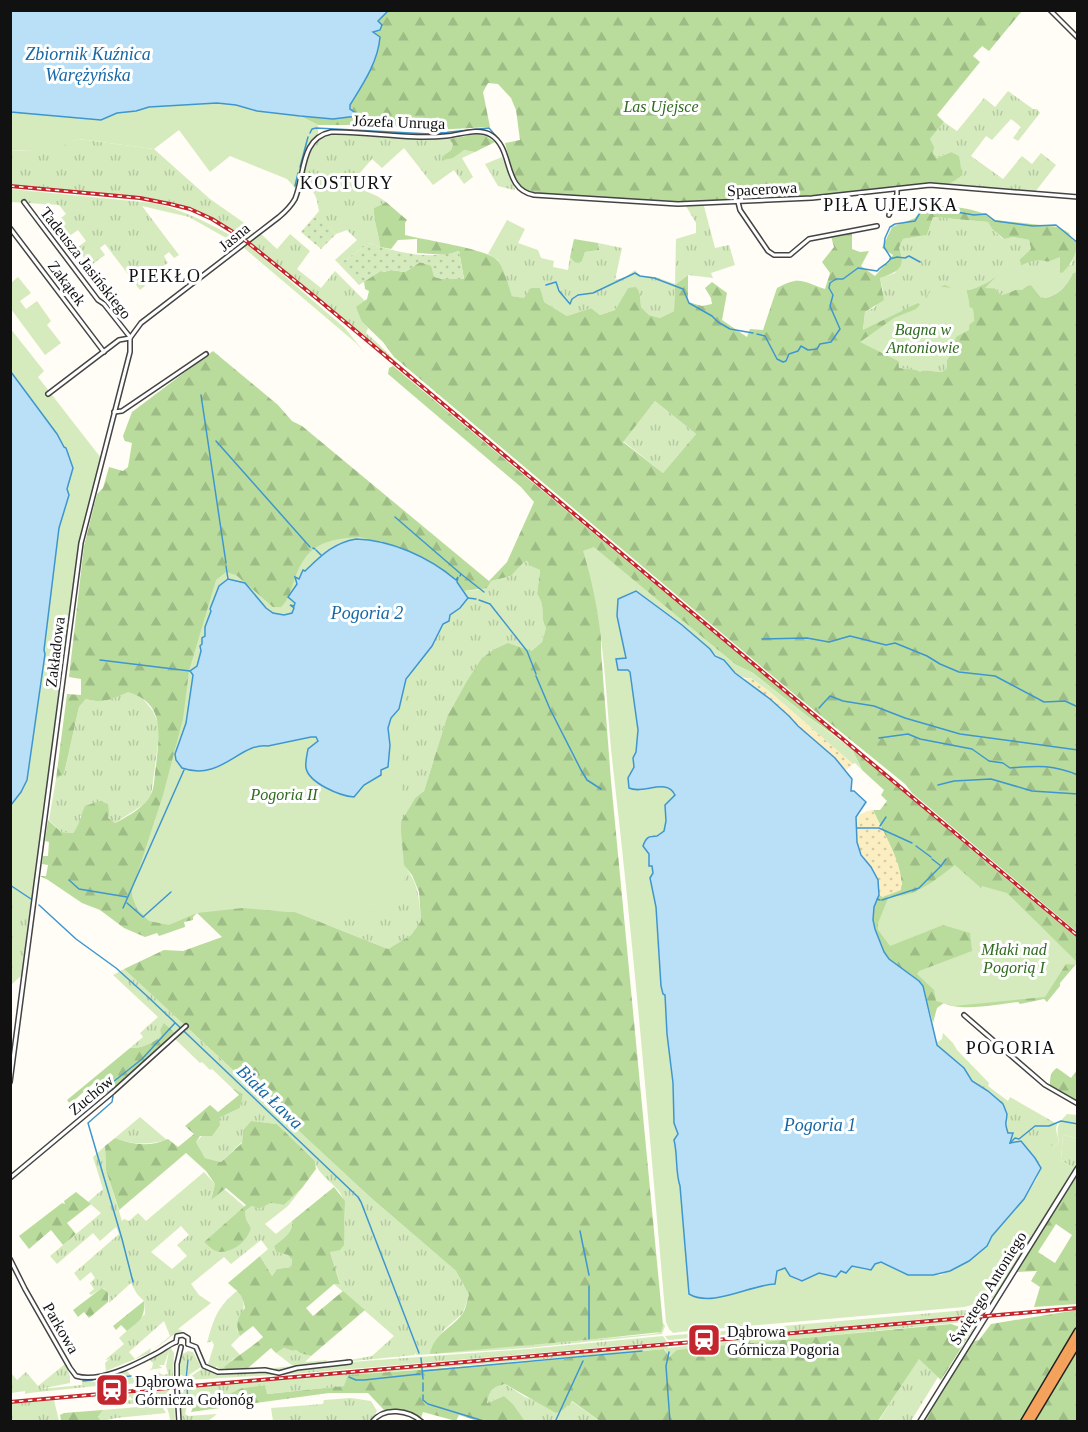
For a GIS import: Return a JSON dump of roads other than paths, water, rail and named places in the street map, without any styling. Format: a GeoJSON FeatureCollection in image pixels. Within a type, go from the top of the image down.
{"type":"FeatureCollection","features":[{"type":"Feature","properties":{"kind":"highway"},"geometry":{"type":"LineString","coordinates":[[1024,1422],[1077,1331]]}},
{"type":"Feature","properties":{"kind":"highway"},"geometry":{"type":"LineString","coordinates":[[1030,1422],[1077,1342]]}},
{"type":"Feature","properties":{"kind":"street"},"geometry":{"type":"LineString","coordinates":[[1050,10],[1077,38]]}},
{"type":"Feature","properties":{"kind":"street","name":"Józefa Unruga"},"geometry":{"type":"LineString","coordinates":[[302,171],[310,145],[326,133],[435,137],[480,132],[490,134],[498,141],[520,189]]}},
{"type":"Feature","properties":{"kind":"street","name":"Jasna"},"geometry":{"type":"LineString","coordinates":[[48,394],[120,340],[130,338],[143,322],[284,212],[294,199],[302,171]]}},
{"type":"Feature","properties":{"kind":"street","name":"Spacerowa"},"geometry":{"type":"LineString","coordinates":[[520,189],[534,195],[678,204],[812,198],[935,186],[1077,198]]}},
{"type":"Feature","properties":{"kind":"street"},"geometry":{"type":"LineString","coordinates":[[889,215],[897,189]]}},
{"type":"Feature","properties":{"kind":"street","name":"Tadeusza Jasińskiego"},"geometry":{"type":"LineString","coordinates":[[24,202],[97,299],[103,303],[130,338]]}},
{"type":"Feature","properties":{"kind":"street"},"geometry":{"type":"LineString","coordinates":[[738,202],[740,210],[768,251],[774,255],[792,254],[809,239],[876,226]]}},
{"type":"Feature","properties":{"kind":"street","name":"Zakątek"},"geometry":{"type":"LineString","coordinates":[[10,228],[104,352]]}},
{"type":"Feature","properties":{"kind":"street","name":"Zakładowa"},"geometry":{"type":"LineString","coordinates":[[10,1082],[81,543],[130,352],[130,338]]}},
{"type":"Feature","properties":{"kind":"street"},"geometry":{"type":"LineString","coordinates":[[114,412],[122,411],[206,354]]}},
{"type":"Feature","properties":{"kind":"street"},"geometry":{"type":"LineString","coordinates":[[963,1015],[1045,1085],[1077,1104]]}},
{"type":"Feature","properties":{"kind":"street","name":"Zuchów"},"geometry":{"type":"LineString","coordinates":[[10,1178],[113,1092],[185,1027]]}},
{"type":"Feature","properties":{"kind":"street","name":"Świętego Antoniego"},"geometry":{"type":"LineString","coordinates":[[920,1422],[1077,1168]]}},
{"type":"Feature","properties":{"kind":"street","name":"Parkowa"},"geometry":{"type":"LineString","coordinates":[[10,1259],[76,1376],[111,1373],[154,1355],[176,1342]]}},
{"type":"Feature","properties":{"kind":"street"},"geometry":{"type":"LineString","coordinates":[[181,1347],[176,1342],[177,1336],[183,1335],[188,1338],[188,1344]]}},
{"type":"Feature","properties":{"kind":"street"},"geometry":{"type":"LineString","coordinates":[[181,1347],[188,1344],[196,1347],[206,1367],[218,1372],[265,1370],[279,1372],[350,1362]]}},
{"type":"Feature","properties":{"kind":"street"},"geometry":{"type":"LineString","coordinates":[[177,1380],[177,1362],[181,1347]]}},
{"type":"Feature","properties":{"kind":"street"},"geometry":{"type":"LineString","coordinates":[[177,1389],[179,1422]]}},
{"type":"Feature","properties":{"kind":"street"},"geometry":{"type":"LineString","coordinates":[[372,1422],[378,1415],[389,1412],[412,1414],[422,1422]]}},
{"type":"Feature","properties":{"kind":"water","name":"Zbiornik Kuźnica Warężyńska"},"geometry":{"type":"Polygon","coordinates":[[[10,11],[388,11],[378,21],[382,25],[380,30],[373,32],[380,37],[379,46],[369,72],[350,105],[350,109],[357,116],[333,119],[300,116],[217,103],[149,107],[117,113],[101,120],[11,112],[10,11]]]}},
{"type":"Feature","properties":{"kind":"water"},"geometry":{"type":"Polygon","coordinates":[[[11,372],[57,434],[66,448],[73,468],[67,489],[69,495],[59,528],[45,654],[27,780],[11,805],[11,372]]]}},
{"type":"Feature","properties":{"kind":"water","name":"Pogoria 2"},"geometry":{"type":"Polygon","coordinates":[[[356,539],[396,546],[422,557],[456,580],[458,577],[457,582],[468,598],[450,615],[449,621],[443,624],[432,646],[406,679],[399,709],[391,718],[388,728],[390,745],[388,767],[381,770],[381,775],[364,785],[354,797],[333,791],[319,784],[308,774],[306,761],[308,749],[318,741],[316,737],[311,737],[258,746],[208,770],[196,771],[182,768],[175,754],[186,723],[193,675],[190,671],[197,666],[202,638],[205,636],[205,627],[219,586],[228,579],[245,583],[273,613],[284,615],[292,613],[294,608],[290,605],[294,606],[295,603],[288,597],[297,584],[295,577],[299,579],[303,570],[305,571],[334,547],[356,539]]]}},
{"type":"Feature","properties":{"kind":"water","name":"Pogoria 1"},"geometry":{"type":"Polygon","coordinates":[[[636,591],[682,625],[715,656],[724,660],[735,673],[770,699],[835,758],[852,779],[851,791],[866,802],[856,817],[857,842],[861,855],[878,880],[879,895],[874,907],[873,920],[884,952],[889,959],[923,986],[937,1045],[964,1068],[972,1081],[1003,1104],[1007,1114],[1008,1133],[1013,1133],[1010,1143],[1021,1141],[1041,1168],[1024,1199],[992,1236],[987,1246],[969,1261],[950,1271],[933,1275],[908,1275],[881,1262],[875,1264],[871,1270],[852,1266],[846,1273],[841,1271],[836,1277],[819,1273],[802,1281],[790,1276],[785,1268],[777,1271],[775,1284],[720,1297],[698,1298],[689,1294],[674,1140],[678,1134],[674,1123],[673,1083],[665,995],[661,986],[656,907],[650,878],[653,873],[652,866],[649,866],[649,854],[643,846],[648,838],[664,831],[665,805],[675,795],[666,787],[641,790],[629,788],[628,778],[634,767],[633,758],[636,752],[638,730],[630,672],[618,670],[616,659],[626,658],[617,616],[618,599],[636,591]]]}},
{"type":"Feature","properties":{"kind":"waterway"},"geometry":{"type":"LineString","coordinates":[[310,133],[316,128],[430,134],[489,128],[501,142]]}},
{"type":"Feature","properties":{"kind":"waterway"},"geometry":{"type":"LineString","coordinates":[[300,167],[308,137]]}},
{"type":"Feature","properties":{"kind":"waterway"},"geometry":{"type":"LineString","coordinates":[[295,186],[298,173]]}},
{"type":"Feature","properties":{"kind":"waterway"},"geometry":{"type":"LineString","coordinates":[[757,334],[765,336],[777,359],[783,362],[789,354],[798,351],[801,346],[808,350],[817,349],[820,344],[831,342],[840,329],[830,306],[833,295],[829,288],[830,283],[836,279],[843,279],[858,268],[877,271],[891,258],[884,247],[890,227],[915,221],[923,208],[974,215],[986,214],[995,221],[1033,226],[1056,225],[1078,243]]}},
{"type":"Feature","properties":{"kind":"waterway"},"geometry":{"type":"LineString","coordinates":[[890,259],[909,256],[920,262]]}},
{"type":"Feature","properties":{"kind":"waterway"},"geometry":{"type":"LineString","coordinates":[[546,285],[556,282],[559,291],[570,304],[572,299],[578,295],[593,293],[635,273],[683,289],[689,303],[718,322],[730,329],[753,333]]}},
{"type":"Feature","properties":{"kind":"waterway"},"geometry":{"type":"LineString","coordinates":[[201,395],[226,563]]}},
{"type":"Feature","properties":{"kind":"waterway"},"geometry":{"type":"LineString","coordinates":[[216,441],[310,547]]}},
{"type":"Feature","properties":{"kind":"waterway"},"geometry":{"type":"LineString","coordinates":[[395,517],[461,574],[460,576]]}},
{"type":"Feature","properties":{"kind":"waterway"},"geometry":{"type":"LineString","coordinates":[[316,550],[321,555]]}},
{"type":"Feature","properties":{"kind":"waterway"},"geometry":{"type":"LineString","coordinates":[[226,566],[228,579]]}},
{"type":"Feature","properties":{"kind":"waterway"},"geometry":{"type":"LineString","coordinates":[[461,574],[484,592]]}},
{"type":"Feature","properties":{"kind":"waterway"},"geometry":{"type":"LineString","coordinates":[[468,598],[476,599]]}},
{"type":"Feature","properties":{"kind":"waterway"},"geometry":{"type":"LineString","coordinates":[[479,600],[490,604],[527,651],[536,674]]}},
{"type":"Feature","properties":{"kind":"waterway"},"geometry":{"type":"LineString","coordinates":[[762,639],[807,638],[829,642],[850,636],[886,645],[895,643],[959,672],[995,676],[1044,702],[1065,701],[1078,707]]}},
{"type":"Feature","properties":{"kind":"waterway"},"geometry":{"type":"LineString","coordinates":[[100,660],[190,671]]}},
{"type":"Feature","properties":{"kind":"waterway"},"geometry":{"type":"LineString","coordinates":[[536,676],[581,770],[587,780],[601,789]]}},
{"type":"Feature","properties":{"kind":"waterway"},"geometry":{"type":"LineString","coordinates":[[819,708],[830,696],[843,701],[874,706],[905,718],[960,734],[1078,750]]}},
{"type":"Feature","properties":{"kind":"waterway"},"geometry":{"type":"LineString","coordinates":[[879,738],[908,734],[920,739],[972,749],[989,761],[1003,763],[1010,768],[1044,767],[1078,775]]}},
{"type":"Feature","properties":{"kind":"waterway"},"geometry":{"type":"LineString","coordinates":[[123,908],[184,770]]}},
{"type":"Feature","properties":{"kind":"waterway"},"geometry":{"type":"LineString","coordinates":[[938,785],[954,781],[991,779],[1032,791],[1078,794]]}},
{"type":"Feature","properties":{"kind":"waterway"},"geometry":{"type":"LineString","coordinates":[[880,826],[886,817]]}},
{"type":"Feature","properties":{"kind":"waterway"},"geometry":{"type":"LineString","coordinates":[[857,828],[879,828],[912,843]]}},
{"type":"Feature","properties":{"kind":"waterway"},"geometry":{"type":"LineString","coordinates":[[916,846],[931,857]]}},
{"type":"Feature","properties":{"kind":"waterway"},"geometry":{"type":"LineString","coordinates":[[932,859],[941,866],[946,859]]}},
{"type":"Feature","properties":{"kind":"waterway"},"geometry":{"type":"LineString","coordinates":[[882,900],[919,888],[941,866]]}},
{"type":"Feature","properties":{"kind":"waterway"},"geometry":{"type":"LineString","coordinates":[[69,880],[79,889],[127,897]]}},
{"type":"Feature","properties":{"kind":"waterway","name":"Biała Ława"},"geometry":{"type":"LineString","coordinates":[[10,885],[31,899]]}},
{"type":"Feature","properties":{"kind":"waterway"},"geometry":{"type":"LineString","coordinates":[[127,903],[143,917],[171,892]]}},
{"type":"Feature","properties":{"kind":"waterway","name":"Biała Ława"},"geometry":{"type":"LineString","coordinates":[[39,905],[76,939],[116,968],[147,996],[358,1197],[419,1353]]}},
{"type":"Feature","properties":{"kind":"waterway"},"geometry":{"type":"LineString","coordinates":[[133,1282],[88,1123],[112,1102],[113,1096],[108,1086],[142,1059],[175,1023]]}},
{"type":"Feature","properties":{"kind":"waterway","name":"POGORIA"},"geometry":{"type":"LineString","coordinates":[[1010,1143],[1035,1126],[1049,1126],[1061,1121],[1078,1124]]}},
{"type":"Feature","properties":{"kind":"waterway"},"geometry":{"type":"LineString","coordinates":[[580,1231],[589,1275]]}},
{"type":"Feature","properties":{"kind":"waterway"},"geometry":{"type":"LineString","coordinates":[[589,1286],[589,1339]]}},
{"type":"Feature","properties":{"kind":"waterway"},"geometry":{"type":"LineString","coordinates":[[423,1371],[642,1351]]}},
{"type":"Feature","properties":{"kind":"waterway"},"geometry":{"type":"LineString","coordinates":[[669,1352],[666,1366],[670,1422]]}},
{"type":"Feature","properties":{"kind":"waterway","name":"Biała Ława"},"geometry":{"type":"LineString","coordinates":[[421,1358],[423,1379]]}},
{"type":"Feature","properties":{"kind":"waterway"},"geometry":{"type":"LineString","coordinates":[[186,1380],[188,1360]]}},
{"type":"Feature","properties":{"kind":"waterway"},"geometry":{"type":"LineString","coordinates":[[555,1422],[583,1361]]}},
{"type":"Feature","properties":{"kind":"waterway"},"geometry":{"type":"LineString","coordinates":[[349,1377],[364,1380],[420,1374]]}},
{"type":"Feature","properties":{"kind":"waterway"},"geometry":{"type":"LineString","coordinates":[[111,1378],[131,1376]]}},
{"type":"Feature","properties":{"kind":"waterway"},"geometry":{"type":"LineString","coordinates":[[83,1381],[93,1380]]}},
{"type":"Feature","properties":{"kind":"waterway","name":"Biała Ława"},"geometry":{"type":"LineString","coordinates":[[423,1383],[423,1391]]}},
{"type":"Feature","properties":{"kind":"waterway"},"geometry":{"type":"LineString","coordinates":[[187,1388],[188,1403]]}},
{"type":"Feature","properties":{"kind":"waterway","name":"Biała Ława"},"geometry":{"type":"LineString","coordinates":[[423,1395],[423,1400],[428,1404],[487,1422]]}},
{"type":"Feature","properties":{"kind":"railway"},"geometry":{"type":"LineString","coordinates":[[10,186],[140,198],[170,204],[190,209],[212,219],[241,237],[1078,936]]}},
{"type":"Feature","properties":{"kind":"railway"},"geometry":{"type":"LineString","coordinates":[[10,1402],[1078,1308]]}},
{"type":"Feature","properties":{"kind":"place","name":"Dąbrowa Górnicza Pogoria"},"geometry":{"type":"Point","coordinates":[704,1340]}},
{"type":"Feature","properties":{"kind":"place","name":"Dąbrowa Górnicza Gołonóg"},"geometry":{"type":"Point","coordinates":[112,1390]}},
{"type":"Feature","properties":{"kind":"district","name":"KOSTURY"},"geometry":{"type":"Point","coordinates":[347,183]}},
{"type":"Feature","properties":{"kind":"district","name":"PIŁA UJEJSKA"},"geometry":{"type":"Point","coordinates":[891,205]}},
{"type":"Feature","properties":{"kind":"district","name":"PIEKŁO"},"geometry":{"type":"Point","coordinates":[165,276]}},
{"type":"Feature","properties":{"kind":"district","name":"POGORIA"},"geometry":{"type":"Point","coordinates":[1011,1048]}},
{"type":"Feature","properties":{"kind":"park label","name":"Las Ujejsce"},"geometry":{"type":"Point","coordinates":[661,106]}},
{"type":"Feature","properties":{"kind":"park label","name":"Bagna w Antoniowie"},"geometry":{"type":"Point","coordinates":[923,338]}},
{"type":"Feature","properties":{"kind":"park label","name":"Pogoria II"},"geometry":{"type":"Point","coordinates":[284,794]}},
{"type":"Feature","properties":{"kind":"park label","name":"Młaki nad Pogorią I"},"geometry":{"type":"Point","coordinates":[1014,958]}}]}
